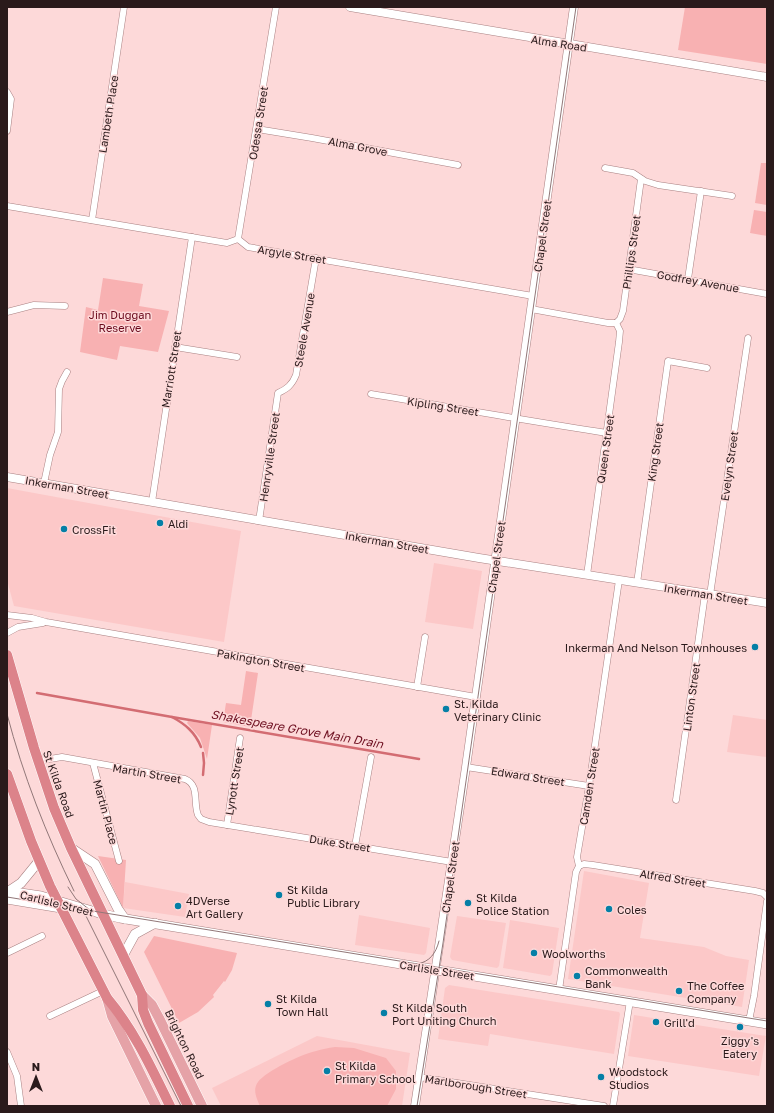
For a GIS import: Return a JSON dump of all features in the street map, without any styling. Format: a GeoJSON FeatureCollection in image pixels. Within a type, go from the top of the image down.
{"type":"FeatureCollection","features":[{"type":"Feature","properties":{"kind":"highway","name":"St Kilda Road"},"geometry":{"type":"LineString","coordinates":[[7,655],[38,761],[54,808],[71,848],[105,915]]}},
{"type":"Feature","properties":{"kind":"highway"},"geometry":{"type":"LineString","coordinates":[[7,774],[39,861],[60,905],[105,995],[119,1012],[136,1041],[170,1106]]}},
{"type":"Feature","properties":{"kind":"highway","name":"Brighton Road"},"geometry":{"type":"LineString","coordinates":[[105,915],[142,995],[144,1010],[161,1051],[188,1106]]}},
{"type":"Feature","properties":{"kind":"main road"},"geometry":{"type":"LineString","coordinates":[[71,848],[95,864],[118,909],[125,918]]}},
{"type":"Feature","properties":{"kind":"main road"},"geometry":{"type":"LineString","coordinates":[[8,894],[21,883],[39,861]]}},
{"type":"Feature","properties":{"kind":"main road","name":"Carlisle Street"},"geometry":{"type":"LineString","coordinates":[[8,894],[155,924],[767,1024]]}},
{"type":"Feature","properties":{"kind":"main road"},"geometry":{"type":"LineString","coordinates":[[124,954],[135,934],[155,924]]}},
{"type":"Feature","properties":{"kind":"main road"},"geometry":{"type":"LineString","coordinates":[[105,995],[112,1016],[156,1106]]}},
{"type":"Feature","properties":{"kind":"main road","name":"Brighton Road"},"geometry":{"type":"LineString","coordinates":[[142,995],[152,1006],[202,1106]]}},
{"type":"Feature","properties":{"kind":"main road"},"geometry":{"type":"LineString","coordinates":[[136,1041],[136,1065]]}},
{"type":"Feature","properties":{"kind":"main road"},"geometry":{"type":"LineString","coordinates":[[161,1051],[172,1045]]}},
{"type":"Feature","properties":{"kind":"street","name":"Lambeth Place"},"geometry":{"type":"LineString","coordinates":[[92,220],[124,7]]}},
{"type":"Feature","properties":{"kind":"street","name":"Odessa Street"},"geometry":{"type":"LineString","coordinates":[[238,239],[276,7]]}},
{"type":"Feature","properties":{"kind":"street","name":"Alma Road"},"geometry":{"type":"LineString","coordinates":[[350,7],[767,77]]}},
{"type":"Feature","properties":{"kind":"street","name":"Chapel Street"},"geometry":{"type":"LineString","coordinates":[[415,1106],[466,767],[574,7]]}},
{"type":"Feature","properties":{"kind":"street"},"geometry":{"type":"LineString","coordinates":[[7,92],[11,99],[7,131]]}},
{"type":"Feature","properties":{"kind":"street","name":"Alma Grove"},"geometry":{"type":"LineString","coordinates":[[257,129],[458,165]]}},
{"type":"Feature","properties":{"kind":"street"},"geometry":{"type":"LineString","coordinates":[[606,168],[633,173],[641,179],[658,185],[732,196]]}},
{"type":"Feature","properties":{"kind":"street","name":"Phillips Street"},"geometry":{"type":"LineString","coordinates":[[616,323],[622,316],[641,179]]}},
{"type":"Feature","properties":{"kind":"street"},"geometry":{"type":"LineString","coordinates":[[688,279],[700,192]]}},
{"type":"Feature","properties":{"kind":"street"},"geometry":{"type":"LineString","coordinates":[[7,206],[227,243],[238,239]]}},
{"type":"Feature","properties":{"kind":"street","name":"Marriott Street"},"geometry":{"type":"LineString","coordinates":[[152,502],[192,237]]}},
{"type":"Feature","properties":{"kind":"street","name":"Argyle Street"},"geometry":{"type":"LineString","coordinates":[[238,239],[248,247],[533,296]]}},
{"type":"Feature","properties":{"kind":"street","name":"Steele Avenue"},"geometry":{"type":"LineString","coordinates":[[278,394],[289,388],[296,375],[316,258]]}},
{"type":"Feature","properties":{"kind":"street","name":"Godfrey Avenue"},"geometry":{"type":"LineString","coordinates":[[628,269],[767,294]]}},
{"type":"Feature","properties":{"kind":"street"},"geometry":{"type":"LineString","coordinates":[[7,312],[34,305],[65,306]]}},
{"type":"Feature","properties":{"kind":"street"},"geometry":{"type":"LineString","coordinates":[[531,309],[608,323],[616,323]]}},
{"type":"Feature","properties":{"kind":"street","name":"Queen Street"},"geometry":{"type":"LineString","coordinates":[[587,575],[620,342],[620,331],[616,323]]}},
{"type":"Feature","properties":{"kind":"street","name":"Evelyn Street"},"geometry":{"type":"LineString","coordinates":[[708,594],[748,338]]}},
{"type":"Feature","properties":{"kind":"street"},"geometry":{"type":"LineString","coordinates":[[175,347],[237,357]]}},
{"type":"Feature","properties":{"kind":"street","name":"King Street"},"geometry":{"type":"LineString","coordinates":[[637,583],[668,361],[707,368]]}},
{"type":"Feature","properties":{"kind":"street"},"geometry":{"type":"LineString","coordinates":[[44,483],[50,455],[58,432],[58,394],[60,385],[67,372]]}},
{"type":"Feature","properties":{"kind":"street","name":"Henryville Street"},"geometry":{"type":"LineString","coordinates":[[260,521],[278,394]]}},
{"type":"Feature","properties":{"kind":"street","name":"Kipling Street"},"geometry":{"type":"LineString","coordinates":[[371,394],[607,433]]}},
{"type":"Feature","properties":{"kind":"street","name":"Inkerman Street"},"geometry":{"type":"LineString","coordinates":[[7,477],[495,561],[767,604]]}},
{"type":"Feature","properties":{"kind":"street","name":"Camden Street"},"geometry":{"type":"LineString","coordinates":[[559,990],[576,872],[579,866],[577,857],[589,786],[619,580]]}},
{"type":"Feature","properties":{"kind":"street","name":"Linton Street"},"geometry":{"type":"LineString","coordinates":[[676,800],[708,594]]}},
{"type":"Feature","properties":{"kind":"street","name":"Pakington Street"},"geometry":{"type":"LineString","coordinates":[[7,615],[32,618],[46,622],[476,697]]}},
{"type":"Feature","properties":{"kind":"street","name":"Pakington Street"},"geometry":{"type":"LineString","coordinates":[[7,633],[18,627],[46,622]]}},
{"type":"Feature","properties":{"kind":"street"},"geometry":{"type":"LineString","coordinates":[[417,687],[425,637]]}},
{"type":"Feature","properties":{"kind":"street","name":"Lynott Street"},"geometry":{"type":"LineString","coordinates":[[227,825],[240,738]]}},
{"type":"Feature","properties":{"kind":"street","name":"Martin Street"},"geometry":{"type":"LineString","coordinates":[[38,761],[58,757],[189,780],[195,791],[198,815],[201,819],[227,825]]}},
{"type":"Feature","properties":{"kind":"street"},"geometry":{"type":"LineString","coordinates":[[355,846],[371,757]]}},
{"type":"Feature","properties":{"kind":"street","name":"Martin Place"},"geometry":{"type":"LineString","coordinates":[[93,763],[119,861]]}},
{"type":"Feature","properties":{"kind":"street","name":"Edward Street"},"geometry":{"type":"LineString","coordinates":[[466,767],[589,786]]}},
{"type":"Feature","properties":{"kind":"street","name":"Duke Street"},"geometry":{"type":"LineString","coordinates":[[227,825],[452,862]]}},
{"type":"Feature","properties":{"kind":"street","name":"Alfred Street"},"geometry":{"type":"LineString","coordinates":[[579,866],[584,864],[593,865],[755,891],[767,895]]}},
{"type":"Feature","properties":{"kind":"street"},"geometry":{"type":"LineString","coordinates":[[749,1021],[754,996],[767,901]]}},
{"type":"Feature","properties":{"kind":"street"},"geometry":{"type":"LineString","coordinates":[[7,953],[42,936]]}},
{"type":"Feature","properties":{"kind":"street"},"geometry":{"type":"LineString","coordinates":[[50,1016],[105,995]]}},
{"type":"Feature","properties":{"kind":"street"},"geometry":{"type":"LineString","coordinates":[[613,1106],[630,1001]]}},
{"type":"Feature","properties":{"kind":"street"},"geometry":{"type":"LineString","coordinates":[[7,1052],[17,1076],[21,1106]]}},
{"type":"Feature","properties":{"kind":"street","name":"Marlborough Street"},"geometry":{"type":"LineString","coordinates":[[419,1077],[604,1106]]}},
{"type":"Feature","properties":{"kind":"shaded area"},"geometry":{"type":"Polygon","coordinates":[[[7,488],[241,531],[224,642],[14,606],[7,580],[7,488]]]}},
{"type":"Feature","properties":{"kind":"shaded area"},"geometry":{"type":"Polygon","coordinates":[[[434,563],[482,571],[473,629],[425,622],[434,563]]]}},
{"type":"Feature","properties":{"kind":"shaded area"},"geometry":{"type":"Polygon","coordinates":[[[733,715],[767,720],[767,757],[727,752],[733,715]]]}},
{"type":"Feature","properties":{"kind":"shaded area"},"geometry":{"type":"Polygon","coordinates":[[[584,871],[649,883],[640,938],[704,947],[726,956],[749,960],[742,1007],[568,979],[584,871]]]}},
{"type":"Feature","properties":{"kind":"shaded area"},"geometry":{"type":"Polygon","coordinates":[[[125,882],[189,894],[185,917],[123,908],[125,882]]]}},
{"type":"Feature","properties":{"kind":"shaded area"},"geometry":{"type":"Polygon","coordinates":[[[359,915],[430,928],[426,953],[424,955],[355,945],[359,915]]]}},
{"type":"Feature","properties":{"kind":"shaded area"},"geometry":{"type":"Polygon","coordinates":[[[457,916],[506,923],[499,966],[497,968],[452,960],[450,957],[457,916]]]}},
{"type":"Feature","properties":{"kind":"shaded area"},"geometry":{"type":"Polygon","coordinates":[[[510,920],[559,928],[552,974],[550,976],[503,968],[510,920]]]}},
{"type":"Feature","properties":{"kind":"shaded area"},"geometry":{"type":"Polygon","coordinates":[[[449,985],[619,1012],[620,1014],[614,1054],[490,1034],[488,1046],[438,1039],[445,988],[449,985]]]}},
{"type":"Feature","properties":{"kind":"shaded area"},"geometry":{"type":"Polygon","coordinates":[[[634,1015],[766,1036],[759,1076],[628,1056],[634,1015]]]}},
{"type":"Feature","properties":{"kind":"shaded area","name":"St Kilda Primary School"},"geometry":{"type":"Polygon","coordinates":[[[317,1036],[410,1053],[402,1106],[221,1106],[212,1088],[317,1036]]]}},
{"type":"Feature","properties":{"kind":"green space"},"geometry":{"type":"Polygon","coordinates":[[[685,7],[767,7],[767,64],[678,50],[685,7]]]}},
{"type":"Feature","properties":{"kind":"green space"},"geometry":{"type":"Polygon","coordinates":[[[761,163],[767,163],[767,205],[755,203],[761,163]]]}},
{"type":"Feature","properties":{"kind":"green space"},"geometry":{"type":"Polygon","coordinates":[[[754,210],[767,212],[767,236],[750,233],[754,210]]]}},
{"type":"Feature","properties":{"kind":"green space","name":"Jim Duggan Reserve"},"geometry":{"type":"Polygon","coordinates":[[[103,278],[143,284],[139,306],[169,311],[158,352],[120,346],[117,360],[80,352],[86,307],[98,310],[103,278]]]}},
{"type":"Feature","properties":{"kind":"green space"},"geometry":{"type":"Polygon","coordinates":[[[246,671],[258,673],[250,727],[223,722],[226,703],[241,705],[246,671]]]}},
{"type":"Feature","properties":{"kind":"green space"},"geometry":{"type":"Polygon","coordinates":[[[188,721],[212,725],[207,759],[200,738],[187,723],[188,721]]]}},
{"type":"Feature","properties":{"kind":"green space"},"geometry":{"type":"Polygon","coordinates":[[[98,856],[126,860],[123,908],[98,856]]]}},
{"type":"Feature","properties":{"kind":"green space"},"geometry":{"type":"Polygon","coordinates":[[[154,936],[237,953],[232,970],[225,982],[224,981],[213,995],[214,997],[198,1012],[179,1023],[144,952],[154,936]]]}},
{"type":"Feature","properties":{"kind":"green space","name":"St Kilda Primary School"},"geometry":{"type":"Polygon","coordinates":[[[335,1047],[354,1048],[386,1058],[396,1071],[396,1089],[387,1106],[260,1106],[255,1088],[258,1082],[268,1073],[302,1056],[335,1047]]]}},
{"type":"Feature","properties":{"kind":"waterway","name":"Shakespeare Grove Main Drain"},"geometry":{"type":"LineString","coordinates":[[37,693],[172,717],[189,729],[196,737],[201,747]]}},
{"type":"Feature","properties":{"kind":"waterway","name":"Shakespeare Grove Main Drain"},"geometry":{"type":"LineString","coordinates":[[172,717],[419,759]]}},
{"type":"Feature","properties":{"kind":"waterway"},"geometry":{"type":"LineString","coordinates":[[203,753],[203,775]]}},
{"type":"Feature","properties":{"kind":"tram line"},"geometry":{"type":"LineString","coordinates":[[417,1106],[443,943],[576,7]]}},
{"type":"Feature","properties":{"kind":"tram line"},"geometry":{"type":"LineString","coordinates":[[7,714],[20,759],[36,804],[74,891]]}},
{"type":"Feature","properties":{"kind":"tram line"},"geometry":{"type":"LineString","coordinates":[[68,887],[76,899],[90,910]]}},
{"type":"Feature","properties":{"kind":"tram line"},"geometry":{"type":"LineString","coordinates":[[7,897],[767,1021]]}},
{"type":"Feature","properties":{"kind":"tram line"},"geometry":{"type":"LineString","coordinates":[[81,906],[181,1106]]}},
{"type":"Feature","properties":{"kind":"tram line"},"geometry":{"type":"LineString","coordinates":[[417,964],[426,961],[432,956],[439,941]]}},
{"type":"Feature","properties":{"kind":"place","name":"Aldi"},"geometry":{"type":"Point","coordinates":[160,523]}},
{"type":"Feature","properties":{"kind":"place","name":"CrossFit"},"geometry":{"type":"Point","coordinates":[64,529]}},
{"type":"Feature","properties":{"kind":"place","name":"Inkerman And Nelson Townhouses"},"geometry":{"type":"Point","coordinates":[755,647]}},
{"type":"Feature","properties":{"kind":"place","name":"St. Kilda Veterinary Clinic"},"geometry":{"type":"Point","coordinates":[446,709]}},
{"type":"Feature","properties":{"kind":"place","name":"St Kilda Public Library"},"geometry":{"type":"Point","coordinates":[279,895]}},
{"type":"Feature","properties":{"kind":"place","name":"St Kilda Police Station"},"geometry":{"type":"Point","coordinates":[468,903]}},
{"type":"Feature","properties":{"kind":"place","name":"4DVerse Art Gallery"},"geometry":{"type":"Point","coordinates":[178,906]}},
{"type":"Feature","properties":{"kind":"place","name":"Coles"},"geometry":{"type":"Point","coordinates":[609,909]}},
{"type":"Feature","properties":{"kind":"place","name":"Woolworths"},"geometry":{"type":"Point","coordinates":[534,953]}},
{"type":"Feature","properties":{"kind":"place","name":"Commonwealth Bank"},"geometry":{"type":"Point","coordinates":[577,976]}},
{"type":"Feature","properties":{"kind":"place","name":"The Coffee Company"},"geometry":{"type":"Point","coordinates":[679,991]}},
{"type":"Feature","properties":{"kind":"place","name":"St Kilda Town Hall"},"geometry":{"type":"Point","coordinates":[268,1004]}},
{"type":"Feature","properties":{"kind":"place","name":"St Kilda South Port Uniting Church"},"geometry":{"type":"Point","coordinates":[384,1013]}},
{"type":"Feature","properties":{"kind":"place","name":"Grill'd"},"geometry":{"type":"Point","coordinates":[656,1022]}},
{"type":"Feature","properties":{"kind":"place","name":"Ziggy's Eatery"},"geometry":{"type":"Point","coordinates":[740,1027]}},
{"type":"Feature","properties":{"kind":"place","name":"St Kilda Primary School"},"geometry":{"type":"Point","coordinates":[327,1071]}},
{"type":"Feature","properties":{"kind":"place","name":"Woodstock Studios"},"geometry":{"type":"Point","coordinates":[601,1077]}}]}
